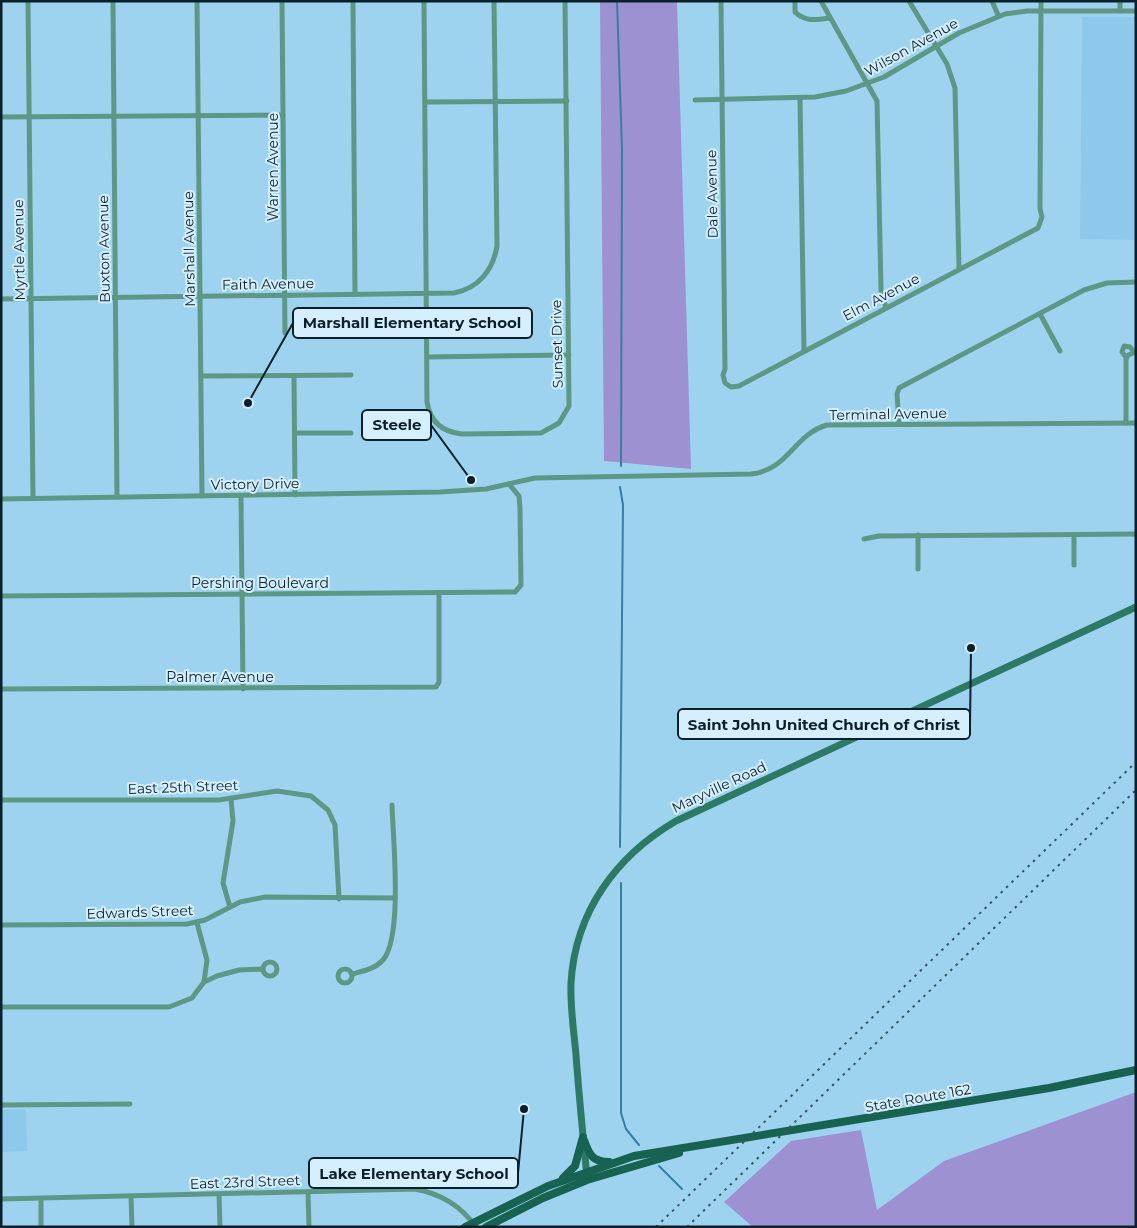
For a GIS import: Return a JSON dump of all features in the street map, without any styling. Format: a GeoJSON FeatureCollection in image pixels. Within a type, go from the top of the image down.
{"type":"FeatureCollection","features":[{"type":"Feature","properties":{"kind":"main road","name":"Maryville Road"},"geometry":{"type":"LineString","coordinates":[[587,1180],[571,1000],[574,954],[583,925],[598,894],[608,878],[632,852],[676,821],[1136,607]]}},
{"type":"Feature","properties":{"kind":"main road","name":"State Route 162"},"geometry":{"type":"LineString","coordinates":[[465,1227],[474,1224],[518,1198],[558,1182],[614,1162],[654,1152],[1049,1088],[1136,1070]]}},
{"type":"Feature","properties":{"kind":"main road"},"geometry":{"type":"LineString","coordinates":[[583,1137],[589,1156],[595,1160],[614,1162]]}},
{"type":"Feature","properties":{"kind":"main road"},"geometry":{"type":"LineString","coordinates":[[558,1182],[576,1166],[583,1137]]}},
{"type":"Feature","properties":{"kind":"main road","name":"State Route 162"},"geometry":{"type":"LineString","coordinates":[[486,1227],[543,1198],[587,1180],[704,1145]]}},
{"type":"Feature","properties":{"kind":"street","name":"Myrtle Avenue"},"geometry":{"type":"LineString","coordinates":[[28,1],[33,498]]}},
{"type":"Feature","properties":{"kind":"street","name":"Buxton Avenue"},"geometry":{"type":"LineString","coordinates":[[113,1],[118,497]]}},
{"type":"Feature","properties":{"kind":"street","name":"Marshall Avenue"},"geometry":{"type":"LineString","coordinates":[[197,1],[202,496]]}},
{"type":"Feature","properties":{"kind":"street","name":"Warren Avenue"},"geometry":{"type":"LineString","coordinates":[[282,1],[285,333]]}},
{"type":"Feature","properties":{"kind":"street"},"geometry":{"type":"LineString","coordinates":[[353,1],[355,294]]}},
{"type":"Feature","properties":{"kind":"street","name":"Sunset Drive"},"geometry":{"type":"LineString","coordinates":[[424,1],[427,402],[431,416],[445,430],[462,434],[541,432],[555,427],[563,418],[569,406],[565,1]]}},
{"type":"Feature","properties":{"kind":"street","name":"Faith Avenue"},"geometry":{"type":"LineString","coordinates":[[1,299],[426,293],[464,291],[478,283],[493,264],[497,246],[494,1]]}},
{"type":"Feature","properties":{"kind":"street","name":"Dale Avenue"},"geometry":{"type":"LineString","coordinates":[[721,1],[725,369],[723,375],[728,385]]}},
{"type":"Feature","properties":{"kind":"street"},"geometry":{"type":"LineString","coordinates":[[795,1],[795,12],[800,17],[816,21],[830,18]]}},
{"type":"Feature","properties":{"kind":"street"},"geometry":{"type":"LineString","coordinates":[[821,1],[875,96],[879,111],[881,290],[886,308]]}},
{"type":"Feature","properties":{"kind":"street"},"geometry":{"type":"LineString","coordinates":[[909,1],[952,76],[956,100],[959,269]]}},
{"type":"Feature","properties":{"kind":"street"},"geometry":{"type":"LineString","coordinates":[[992,1],[998,15]]}},
{"type":"Feature","properties":{"kind":"street"},"geometry":{"type":"LineString","coordinates":[[1041,1],[1041,11]]}},
{"type":"Feature","properties":{"kind":"street"},"geometry":{"type":"LineString","coordinates":[[1120,1],[1120,11]]}},
{"type":"Feature","properties":{"kind":"street","name":"Wilson Avenue"},"geometry":{"type":"LineString","coordinates":[[695,100],[800,98],[831,95],[868,84],[998,15],[1041,11],[1136,11]]}},
{"type":"Feature","properties":{"kind":"street","name":"Elm Avenue"},"geometry":{"type":"LineString","coordinates":[[728,385],[739,386],[1034,231],[1041,222],[1041,11]]}},
{"type":"Feature","properties":{"kind":"street"},"geometry":{"type":"LineString","coordinates":[[800,98],[804,351]]}},
{"type":"Feature","properties":{"kind":"street"},"geometry":{"type":"LineString","coordinates":[[425,102],[566,101]]}},
{"type":"Feature","properties":{"kind":"street"},"geometry":{"type":"LineString","coordinates":[[1,117],[284,115]]}},
{"type":"Feature","properties":{"kind":"street"},"geometry":{"type":"LineString","coordinates":[[899,424],[897,394],[899,388],[1096,286],[1136,282]]}},
{"type":"Feature","properties":{"kind":"street"},"geometry":{"type":"LineString","coordinates":[[1040,314],[1060,351]]}},
{"type":"Feature","properties":{"kind":"street"},"geometry":{"type":"LineString","coordinates":[[1126,357],[1135,352],[1130,347],[1124,346],[1122,352],[1126,357],[1126,423]]}},
{"type":"Feature","properties":{"kind":"street"},"geometry":{"type":"LineString","coordinates":[[427,357],[569,355]]}},
{"type":"Feature","properties":{"kind":"street"},"geometry":{"type":"LineString","coordinates":[[201,376],[352,375]]}},
{"type":"Feature","properties":{"kind":"street"},"geometry":{"type":"LineString","coordinates":[[294,376],[295,495]]}},
{"type":"Feature","properties":{"kind":"street","name":"Terminal Avenue"},"geometry":{"type":"LineString","coordinates":[[509,484],[546,477],[758,474],[777,466],[799,440],[818,428],[835,425],[1136,423]]}},
{"type":"Feature","properties":{"kind":"street"},"geometry":{"type":"LineString","coordinates":[[294,433],[351,433]]}},
{"type":"Feature","properties":{"kind":"street","name":"Victory Drive"},"geometry":{"type":"LineString","coordinates":[[1,498],[448,492],[480,490],[509,484]]}},
{"type":"Feature","properties":{"kind":"street","name":"Pershing Boulevard"},"geometry":{"type":"LineString","coordinates":[[1,596],[515,592],[519,590],[521,585],[520,501],[515,490],[509,484]]}},
{"type":"Feature","properties":{"kind":"street"},"geometry":{"type":"LineString","coordinates":[[241,496],[243,689]]}},
{"type":"Feature","properties":{"kind":"street"},"geometry":{"type":"LineString","coordinates":[[864,539],[873,536],[1136,534]]}},
{"type":"Feature","properties":{"kind":"street"},"geometry":{"type":"LineString","coordinates":[[1074,535],[1074,565]]}},
{"type":"Feature","properties":{"kind":"street"},"geometry":{"type":"LineString","coordinates":[[918,536],[918,569]]}},
{"type":"Feature","properties":{"kind":"street","name":"Palmer Avenue"},"geometry":{"type":"LineString","coordinates":[[1,690],[243,689],[438,685],[439,593]]}},
{"type":"Feature","properties":{"kind":"street","name":"East 25th Street"},"geometry":{"type":"LineString","coordinates":[[1,800],[231,799],[266,792],[288,791],[311,796],[324,805],[333,818],[337,833],[339,899]]}},
{"type":"Feature","properties":{"kind":"street"},"geometry":{"type":"LineString","coordinates":[[230,907],[222,883],[233,821],[231,799]]}},
{"type":"Feature","properties":{"kind":"street"},"geometry":{"type":"LineString","coordinates":[[352,974],[371,968],[387,955],[393,932],[395,898],[392,805]]}},
{"type":"Feature","properties":{"kind":"street","name":"Edwards Street"},"geometry":{"type":"LineString","coordinates":[[1,925],[197,923],[240,902],[265,897],[395,898]]}},
{"type":"Feature","properties":{"kind":"street"},"geometry":{"type":"LineString","coordinates":[[1,1007],[169,1006],[192,998],[204,982],[207,960],[197,923]]}},
{"type":"Feature","properties":{"kind":"street"},"geometry":{"type":"LineString","coordinates":[[204,982],[228,973],[263,969]]}},
{"type":"Feature","properties":{"kind":"street"},"geometry":{"type":"LineString","coordinates":[[1,1105],[130,1104]]}},
{"type":"Feature","properties":{"kind":"street","name":"East 23rd Street"},"geometry":{"type":"LineString","coordinates":[[1,1199],[131,1197],[404,1188],[426,1191],[454,1204],[474,1224]]}},
{"type":"Feature","properties":{"kind":"street"},"geometry":{"type":"LineString","coordinates":[[308,1192],[309,1227]]}},
{"type":"Feature","properties":{"kind":"street"},"geometry":{"type":"LineString","coordinates":[[219,1194],[220,1227]]}},
{"type":"Feature","properties":{"kind":"street"},"geometry":{"type":"LineString","coordinates":[[131,1197],[132,1227]]}},
{"type":"Feature","properties":{"kind":"street"},"geometry":{"type":"LineString","coordinates":[[41,1199],[41,1227]]}},
{"type":"Feature","properties":{"kind":"shaded area"},"geometry":{"type":"Polygon","coordinates":[[[600,1],[677,1],[691,469],[604,461],[600,1]]]}},
{"type":"Feature","properties":{"kind":"shaded area"},"geometry":{"type":"Polygon","coordinates":[[[1082,17],[1136,17],[1136,240],[1080,239],[1082,17]]]}},
{"type":"Feature","properties":{"kind":"shaded area"},"geometry":{"type":"Polygon","coordinates":[[[1136,1092],[1136,1227],[753,1227],[724,1202],[791,1141],[861,1130],[877,1210],[944,1161],[1136,1092]]]}},
{"type":"Feature","properties":{"kind":"shaded area"},"geometry":{"type":"Polygon","coordinates":[[[26,1109],[27,1151],[1,1152],[1,1110],[26,1109]]]}},
{"type":"Feature","properties":{"kind":"waterway"},"geometry":{"type":"LineString","coordinates":[[617,1],[622,149],[621,466]]}},
{"type":"Feature","properties":{"kind":"waterway"},"geometry":{"type":"LineString","coordinates":[[620,487],[623,505],[620,847]]}},
{"type":"Feature","properties":{"kind":"waterway"},"geometry":{"type":"LineString","coordinates":[[621,883],[621,1113],[626,1129],[639,1145]]}},
{"type":"Feature","properties":{"kind":"waterway"},"geometry":{"type":"LineString","coordinates":[[659,1166],[682,1189]]}},
{"type":"Feature","properties":{"kind":"railway"},"geometry":{"type":"LineString","coordinates":[[656,1227],[1136,762]]}},
{"type":"Feature","properties":{"kind":"railway"},"geometry":{"type":"LineString","coordinates":[[687,1227],[1136,790]]}},
{"type":"Feature","properties":{"kind":"place","name":"Marshall Elementary School"},"geometry":{"type":"Point","coordinates":[248,403]}},
{"type":"Feature","properties":{"kind":"place","name":"Steele"},"geometry":{"type":"Point","coordinates":[471,480]}},
{"type":"Feature","properties":{"kind":"place","name":"Saint John United Church of Christ"},"geometry":{"type":"Point","coordinates":[971,648]}},
{"type":"Feature","properties":{"kind":"place","name":"Lake Elementary School"},"geometry":{"type":"Point","coordinates":[524,1109]}}]}
